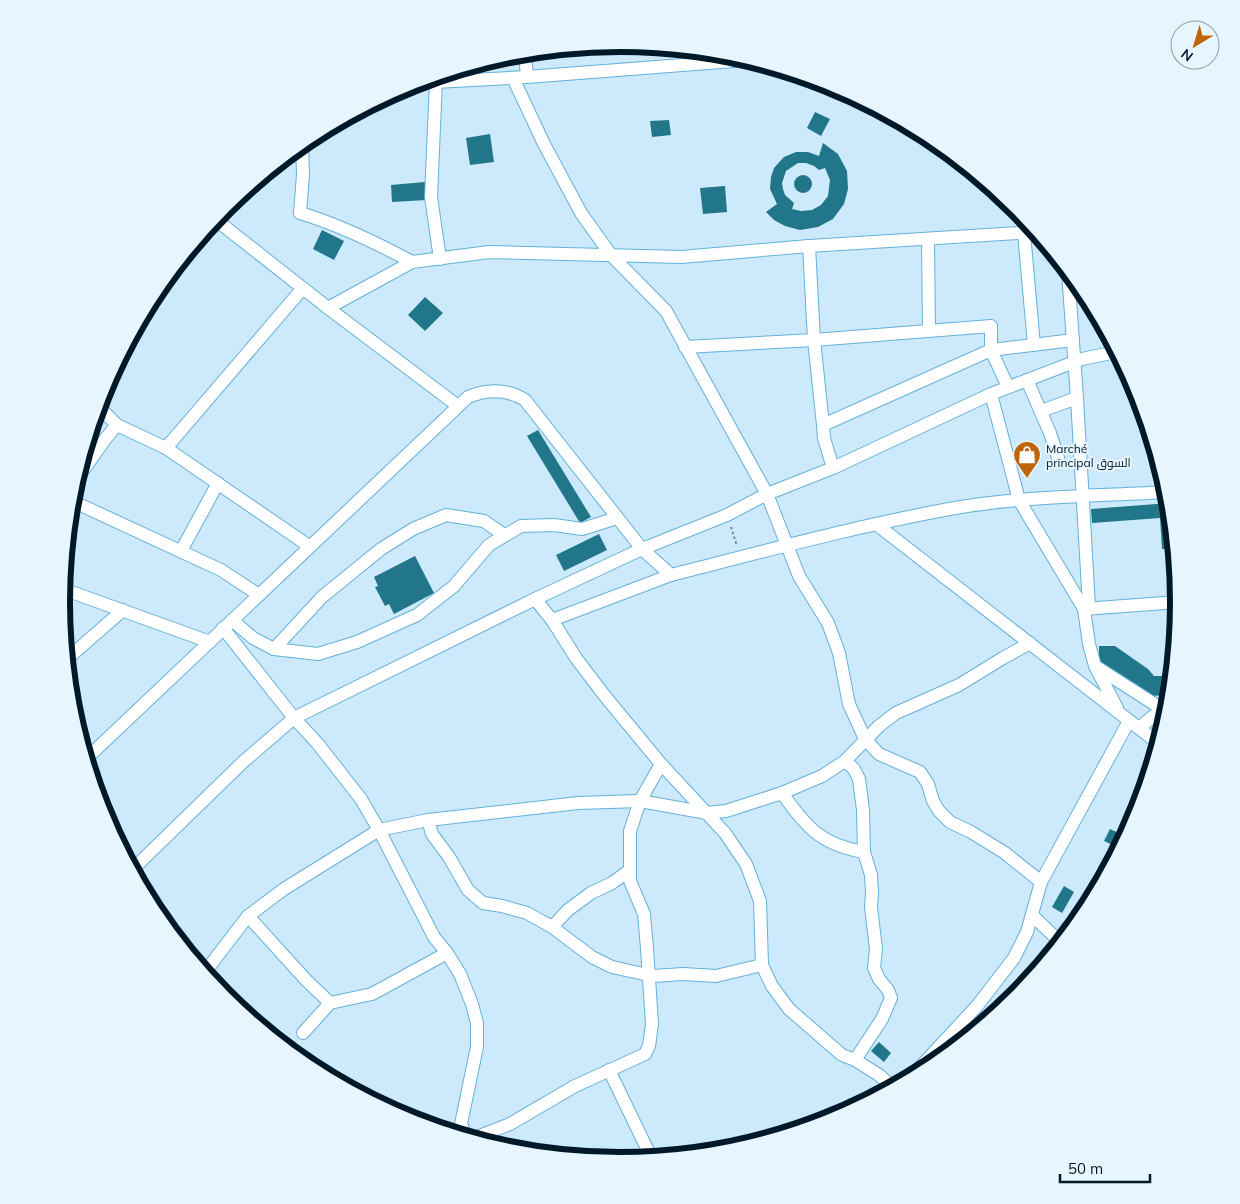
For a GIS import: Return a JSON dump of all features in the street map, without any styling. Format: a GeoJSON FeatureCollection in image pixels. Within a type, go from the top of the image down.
{"type":"FeatureCollection","features":[{"type":"Feature","properties":{"kind":"street"},"geometry":{"type":"LineString","coordinates":[[448,81],[527,77],[699,58]]}},
{"type":"Feature","properties":{"kind":"street"},"geometry":{"type":"LineString","coordinates":[[526,61],[527,77]]}},
{"type":"Feature","properties":{"kind":"street"},"geometry":{"type":"LineString","coordinates":[[513,78],[544,144],[581,213],[611,255],[666,311],[767,494],[799,576],[828,623],[839,653],[849,704],[865,739],[879,754],[920,772],[928,784],[933,801],[939,811],[950,822],[971,832],[1005,853],[1041,882]]}},
{"type":"Feature","properties":{"kind":"street"},"geometry":{"type":"LineString","coordinates":[[436,85],[431,197],[440,258]]}},
{"type":"Feature","properties":{"kind":"street"},"geometry":{"type":"LineString","coordinates":[[302,154],[303,175],[300,213],[329,222],[372,240],[412,262]]}},
{"type":"Feature","properties":{"kind":"street"},"geometry":{"type":"LineString","coordinates":[[221,224],[328,308],[458,406]]}},
{"type":"Feature","properties":{"kind":"street"},"geometry":{"type":"LineString","coordinates":[[328,308],[412,262],[489,252],[681,256],[809,246],[1027,233]]}},
{"type":"Feature","properties":{"kind":"street"},"geometry":{"type":"LineString","coordinates":[[1030,237],[1034,345]]}},
{"type":"Feature","properties":{"kind":"street"},"geometry":{"type":"LineString","coordinates":[[928,239],[929,331]]}},
{"type":"Feature","properties":{"kind":"street"},"geometry":{"type":"LineString","coordinates":[[809,246],[814,340],[824,438],[832,468]]}},
{"type":"Feature","properties":{"kind":"street"},"geometry":{"type":"LineString","coordinates":[[1069,286],[1084,496],[1089,644],[1095,666],[1119,712]]}},
{"type":"Feature","properties":{"kind":"street"},"geometry":{"type":"LineString","coordinates":[[166,448],[303,288]]}},
{"type":"Feature","properties":{"kind":"street"},"geometry":{"type":"LineString","coordinates":[[685,347],[814,340],[991,326],[992,350],[1008,387]]}},
{"type":"Feature","properties":{"kind":"street"},"geometry":{"type":"LineString","coordinates":[[823,425],[992,350],[1073,340]]}},
{"type":"Feature","properties":{"kind":"street"},"geometry":{"type":"LineString","coordinates":[[137,864],[243,762],[294,718],[535,599],[642,549],[727,514],[767,494],[832,468],[991,394],[1075,362],[1110,353]]}},
{"type":"Feature","properties":{"kind":"street"},"geometry":{"type":"LineString","coordinates":[[1027,380],[1060,461]]}},
{"type":"Feature","properties":{"kind":"street"},"geometry":{"type":"LineString","coordinates":[[92,753],[458,406],[468,397],[476,394],[500,391],[514,393],[525,400],[642,549],[671,575]]}},
{"type":"Feature","properties":{"kind":"street"},"geometry":{"type":"LineString","coordinates":[[991,394],[1019,500],[1087,608]]}},
{"type":"Feature","properties":{"kind":"street"},"geometry":{"type":"LineString","coordinates":[[1041,411],[1077,398]]}},
{"type":"Feature","properties":{"kind":"street"},"geometry":{"type":"LineString","coordinates":[[105,413],[117,425],[166,448],[309,546]]}},
{"type":"Feature","properties":{"kind":"street"},"geometry":{"type":"LineString","coordinates":[[88,463],[117,425]]}},
{"type":"Feature","properties":{"kind":"street"},"geometry":{"type":"LineString","coordinates":[[181,551],[218,483]]}},
{"type":"Feature","properties":{"kind":"street"},"geometry":{"type":"LineString","coordinates":[[552,620],[671,575],[876,524],[957,508],[1019,500],[1158,492]]}},
{"type":"Feature","properties":{"kind":"street"},"geometry":{"type":"LineString","coordinates":[[79,504],[221,570],[259,595]]}},
{"type":"Feature","properties":{"kind":"street"},"geometry":{"type":"LineString","coordinates":[[274,649],[322,597],[381,549],[413,529],[446,515],[484,521],[504,535]]}},
{"type":"Feature","properties":{"kind":"street"},"geometry":{"type":"LineString","coordinates":[[228,624],[274,649],[318,654],[357,642],[417,615],[454,586],[490,545],[521,526],[554,525],[582,529],[617,518]]}},
{"type":"Feature","properties":{"kind":"street"},"geometry":{"type":"LineString","coordinates":[[876,524],[1152,738]]}},
{"type":"Feature","properties":{"kind":"street"},"geometry":{"type":"LineString","coordinates":[[71,591],[210,642]]}},
{"type":"Feature","properties":{"kind":"street"},"geometry":{"type":"LineString","coordinates":[[535,599],[552,620],[576,658],[604,695],[660,764],[725,833],[746,864],[760,901],[762,965],[772,986],[789,1009],[842,1055],[855,1060],[887,1082]]}},
{"type":"Feature","properties":{"kind":"street"},"geometry":{"type":"LineString","coordinates":[[1087,608],[1170,603]]}},
{"type":"Feature","properties":{"kind":"street"},"geometry":{"type":"LineString","coordinates":[[73,653],[123,610]]}},
{"type":"Feature","properties":{"kind":"street"},"geometry":{"type":"LineString","coordinates":[[228,624],[294,718],[318,744],[361,799],[380,830],[434,937],[460,974],[477,1022],[476,1046],[460,1124],[462,1128]]}},
{"type":"Feature","properties":{"kind":"street"},"geometry":{"type":"LineString","coordinates":[[209,967],[248,916],[284,889],[380,830],[428,820],[578,803],[640,801],[707,813],[726,811],[782,793],[822,776],[845,761],[865,739],[896,713],[959,685],[1030,643]]}},
{"type":"Feature","properties":{"kind":"street"},"geometry":{"type":"LineString","coordinates":[[1095,666],[1160,706]]}},
{"type":"Feature","properties":{"kind":"street"},"geometry":{"type":"LineString","coordinates":[[933,1053],[977,1006],[1014,958],[1027,932],[1041,882],[1134,724],[1158,712]]}},
{"type":"Feature","properties":{"kind":"street"},"geometry":{"type":"LineString","coordinates":[[845,761],[854,769],[859,779],[863,810],[864,852],[871,875],[872,893],[870,907],[876,949],[874,968],[891,998],[882,1019],[855,1060]]}},
{"type":"Feature","properties":{"kind":"street"},"geometry":{"type":"LineString","coordinates":[[484,1134],[510,1124],[575,1086],[644,1054],[649,1046],[652,1024],[644,914],[630,881],[630,831],[640,801],[660,764]]}},
{"type":"Feature","properties":{"kind":"street"},"geometry":{"type":"LineString","coordinates":[[782,793],[798,816],[830,843],[864,852]]}},
{"type":"Feature","properties":{"kind":"street"},"geometry":{"type":"LineString","coordinates":[[428,820],[432,834],[449,857],[468,890],[483,904],[502,906],[527,913],[552,927],[592,957],[612,967],[648,975],[683,974],[716,976],[762,965]]}},
{"type":"Feature","properties":{"kind":"street"},"geometry":{"type":"LineString","coordinates":[[552,927],[568,910],[591,893],[612,883],[630,870]]}},
{"type":"Feature","properties":{"kind":"street"},"geometry":{"type":"LineString","coordinates":[[1032,915],[1055,938]]}},
{"type":"Feature","properties":{"kind":"street"},"geometry":{"type":"LineString","coordinates":[[248,916],[306,980],[330,1003]]}},
{"type":"Feature","properties":{"kind":"street"},"geometry":{"type":"LineString","coordinates":[[303,1033],[330,1003],[372,994],[447,953]]}},
{"type":"Feature","properties":{"kind":"street"},"geometry":{"type":"LineString","coordinates":[[609,1070],[649,1150]]}},
{"type":"Feature","properties":{"kind":"path"},"geometry":{"type":"LineString","coordinates":[[727,514],[741,558]]}},
{"type":"Feature","properties":{"kind":"building"},"geometry":{"type":"Polygon","coordinates":[[[815,112],[830,119],[821,136],[807,128],[815,112]]]}},
{"type":"Feature","properties":{"kind":"building"},"geometry":{"type":"Polygon","coordinates":[[[669,120],[671,135],[652,137],[650,121],[669,120]]]}},
{"type":"Feature","properties":{"kind":"building"},"geometry":{"type":"Polygon","coordinates":[[[490,134],[494,162],[470,165],[466,138],[490,134]]]}},
{"type":"Feature","properties":{"kind":"building"},"geometry":{"type":"Polygon","coordinates":[[[823,143],[838,154],[847,171],[848,189],[844,204],[833,219],[818,227],[800,230],[785,226],[774,220],[766,212],[777,204],[770,189],[774,168],[784,157],[796,152],[808,152],[819,156],[823,143]],[[798,163],[786,171],[782,183],[785,195],[794,203],[792,209],[801,211],[812,210],[821,205],[828,196],[830,180],[825,168],[819,170],[806,163],[798,163]]]}},
{"type":"Feature","properties":{"kind":"building"},"geometry":{"type":"Polygon","coordinates":[[[799,175],[807,175],[812,180],[810,191],[799,193],[794,188],[794,180],[799,175]]]}},
{"type":"Feature","properties":{"kind":"building"},"geometry":{"type":"Polygon","coordinates":[[[425,182],[427,200],[392,202],[391,185],[425,182]]]}},
{"type":"Feature","properties":{"kind":"building"},"geometry":{"type":"Polygon","coordinates":[[[725,186],[727,212],[703,214],[700,188],[725,186]]]}},
{"type":"Feature","properties":{"kind":"building"},"geometry":{"type":"Polygon","coordinates":[[[322,230],[344,241],[334,260],[313,249],[322,230]]]}},
{"type":"Feature","properties":{"kind":"building"},"geometry":{"type":"Polygon","coordinates":[[[425,297],[443,313],[425,331],[408,315],[425,297]]]}},
{"type":"Feature","properties":{"kind":"building"},"geometry":{"type":"Polygon","coordinates":[[[538,430],[591,517],[580,523],[527,436],[538,430]]]}},
{"type":"Feature","properties":{"kind":"building"},"geometry":{"type":"Polygon","coordinates":[[[1160,504],[1167,549],[1162,549],[1160,518],[1092,523],[1091,509],[1160,504]]]}},
{"type":"Feature","properties":{"kind":"building"},"geometry":{"type":"Polygon","coordinates":[[[599,534],[607,550],[564,571],[556,555],[599,534]]]}},
{"type":"Feature","properties":{"kind":"building"},"geometry":{"type":"Polygon","coordinates":[[[415,556],[434,593],[394,614],[389,604],[385,606],[375,587],[378,586],[374,577],[415,556]]]}},
{"type":"Feature","properties":{"kind":"building"},"geometry":{"type":"Polygon","coordinates":[[[1099,646],[1115,646],[1148,669],[1154,676],[1165,676],[1161,695],[1151,696],[1099,661],[1099,646]]]}},
{"type":"Feature","properties":{"kind":"building"},"geometry":{"type":"Polygon","coordinates":[[[1110,829],[1118,833],[1113,845],[1104,841],[1110,829]]]}},
{"type":"Feature","properties":{"kind":"building"},"geometry":{"type":"Polygon","coordinates":[[[1064,886],[1074,892],[1062,913],[1052,907],[1064,886]]]}},
{"type":"Feature","properties":{"kind":"building"},"geometry":{"type":"Polygon","coordinates":[[[879,1042],[891,1053],[884,1062],[871,1051],[879,1042]]]}},
{"type":"Feature","properties":{"kind":"place","name":"Marché principal السوق"},"geometry":{"type":"Point","coordinates":[1027,479]}}]}
